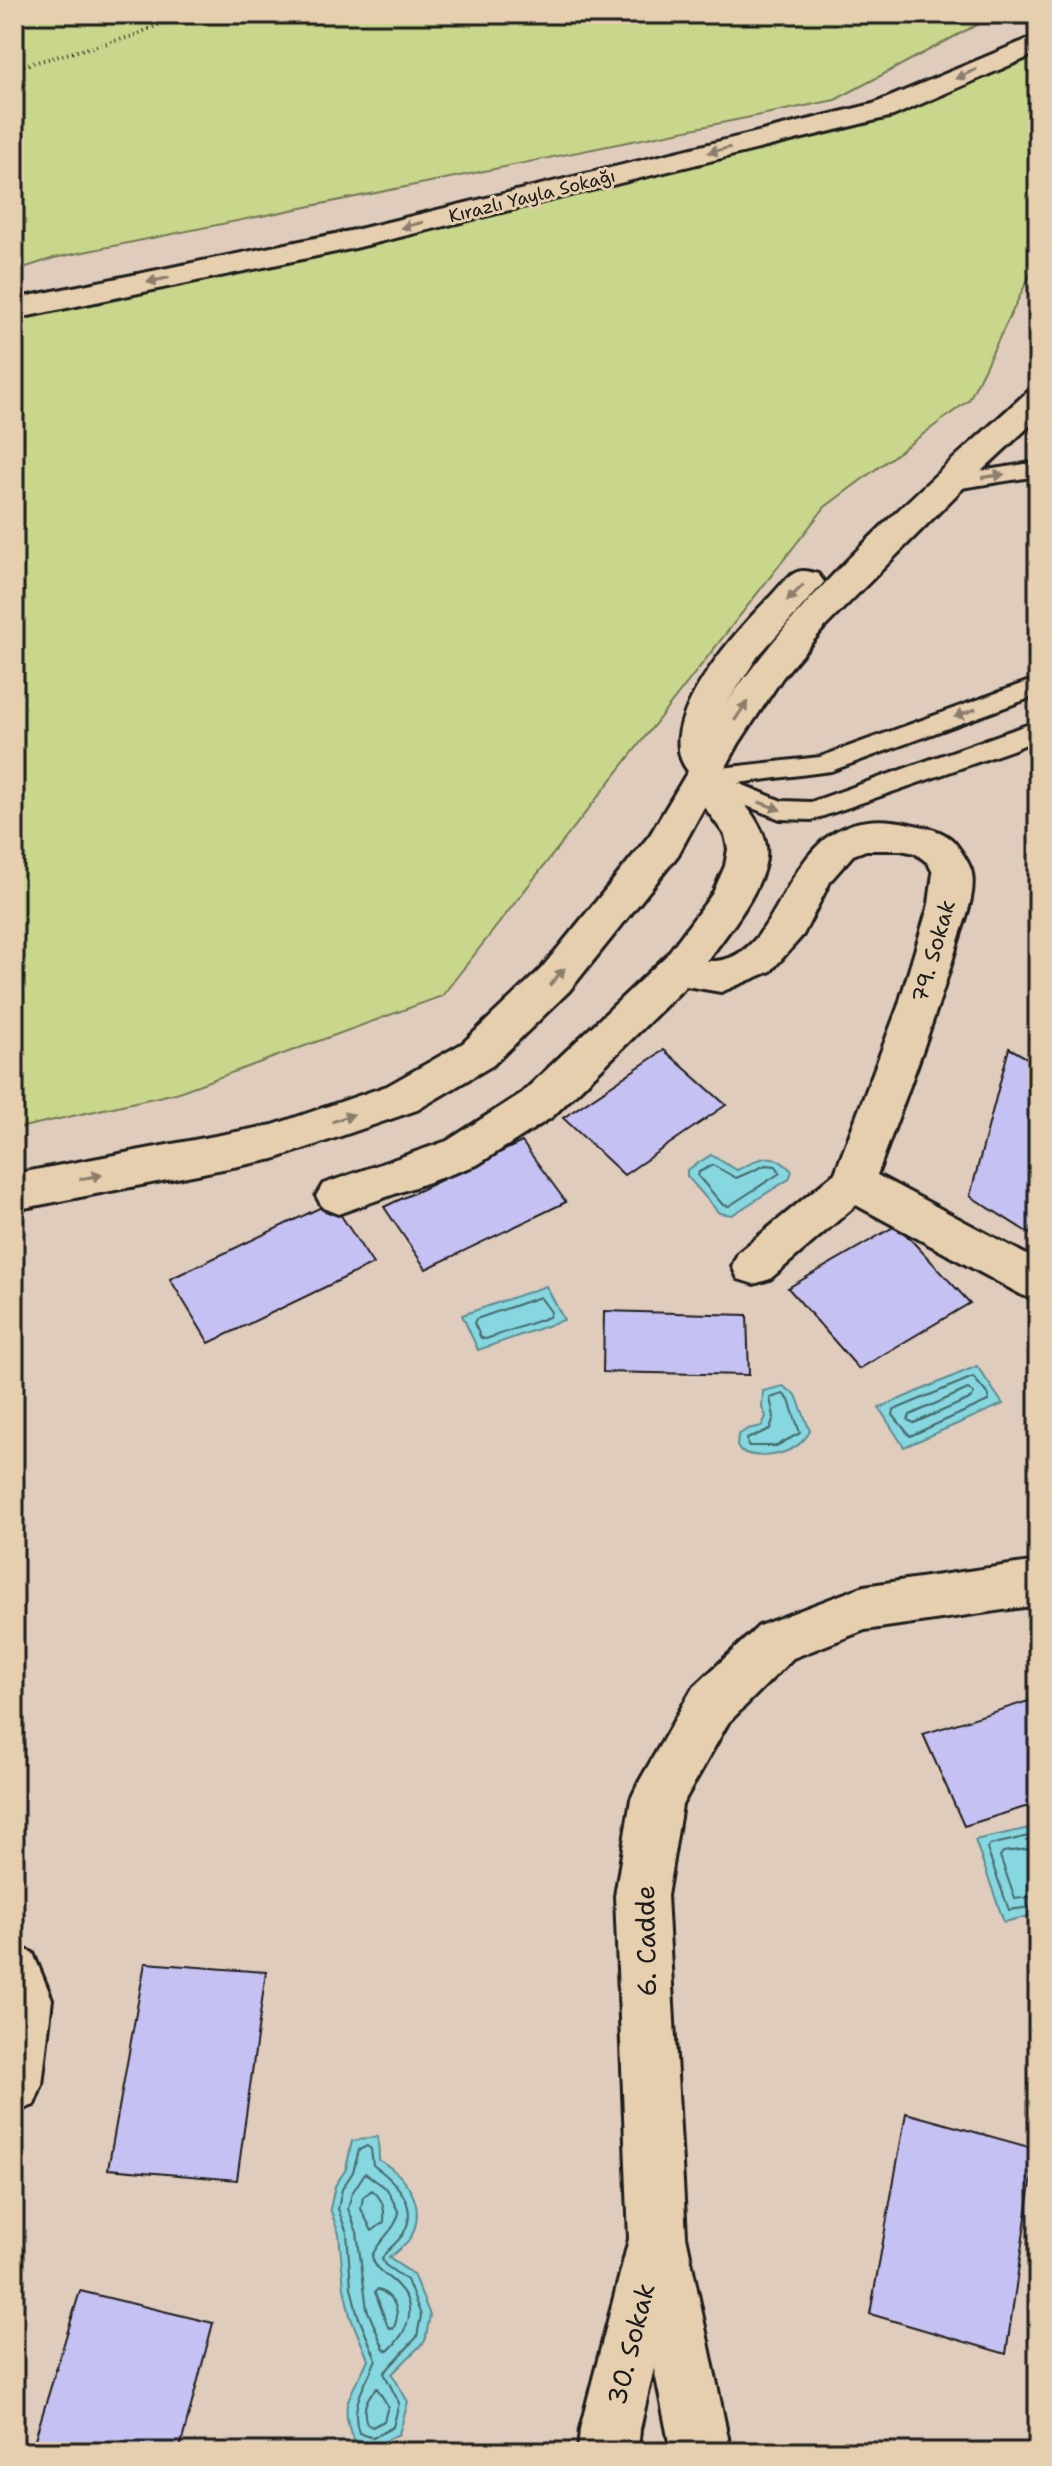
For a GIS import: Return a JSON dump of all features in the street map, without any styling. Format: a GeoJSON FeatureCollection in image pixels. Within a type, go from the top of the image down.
{"type":"FeatureCollection","features":[{"type":"Feature","properties":{"kind":"street","name":"Kırazlı Yayla Sokağı"},"geometry":{"type":"LineString","coordinates":[[14,309],[355,239],[883,110],[1038,43]]}},
{"type":"Feature","properties":{"kind":"street"},"geometry":{"type":"LineString","coordinates":[[14,1192],[274,1142],[402,1098],[478,1054],[555,980],[664,845],[722,740],[769,669],[810,621],[948,483],[1038,400]]}},
{"type":"Feature","properties":{"kind":"street"},"geometry":{"type":"LineString","coordinates":[[338,1196],[462,1153],[537,1105],[680,967],[740,882],[748,857],[745,835],[703,779]]}},
{"type":"Feature","properties":{"kind":"street","name":"79. Sokak"},"geometry":{"type":"LineString","coordinates":[[680,967],[703,976],[721,977],[757,960],[789,925],[816,872],[839,845],[863,836],[901,836],[927,842],[943,854],[953,873],[949,904],[908,1035],[853,1183],[754,1266]]}},
{"type":"Feature","properties":{"kind":"street"},"geometry":{"type":"LineString","coordinates":[[853,1183],[1038,1282]]}},
{"type":"Feature","properties":{"kind":"street","name":"6. Cadde"},"geometry":{"type":"LineString","coordinates":[[701,2452],[657,2236],[641,1896],[657,1799],[710,1706],[776,1642],[864,1608],[1038,1583]]}},
{"type":"Feature","properties":{"kind":"street"},"geometry":{"type":"LineString","coordinates":[[14,1972],[25,1999],[14,2085]]}},
{"type":"Feature","properties":{"kind":"street","name":"30. Sokak"},"geometry":{"type":"LineString","coordinates":[[608,2452],[610,2429],[657,2236]]}},
{"type":"Feature","properties":{"kind":"lane"},"geometry":{"type":"LineString","coordinates":[[948,483],[1038,469]]}},
{"type":"Feature","properties":{"kind":"lane"},"geometry":{"type":"LineString","coordinates":[[703,779],[823,765],[1038,686]]}},
{"type":"Feature","properties":{"kind":"lane"},"geometry":{"type":"LineString","coordinates":[[703,779],[780,810],[812,811],[1032,732],[997,701]]}},
{"type":"Feature","properties":{"kind":"path"},"geometry":{"type":"LineString","coordinates":[[14,68],[130,37],[183,14]]}},
{"type":"Feature","properties":{"kind":"green space"},"geometry":{"type":"Polygon","coordinates":[[[14,14],[997,14],[835,100],[54,258],[14,271],[14,14]]]}},
{"type":"Feature","properties":{"kind":"green space"},"geometry":{"type":"Polygon","coordinates":[[[1038,45],[1038,259],[969,400],[825,507],[442,996],[176,1093],[14,1129],[14,299],[851,124],[1038,45]]]}},
{"type":"Feature","properties":{"kind":"water"},"geometry":{"type":"Polygon","coordinates":[[[711,1155],[737,1170],[760,1159],[772,1158],[792,1171],[789,1179],[732,1215],[719,1213],[687,1176],[687,1170],[711,1155]]]}},
{"type":"Feature","properties":{"kind":"water"},"geometry":{"type":"Polygon","coordinates":[[[546,1286],[564,1320],[478,1350],[462,1315],[546,1286]]]}},
{"type":"Feature","properties":{"kind":"water"},"geometry":{"type":"Polygon","coordinates":[[[977,1366],[1003,1404],[904,1447],[879,1408],[977,1366]]]}},
{"type":"Feature","properties":{"kind":"water"},"geometry":{"type":"Polygon","coordinates":[[[783,1386],[796,1395],[810,1431],[797,1446],[779,1454],[759,1455],[740,1451],[738,1435],[762,1426],[766,1416],[762,1408],[763,1391],[783,1386]]]}},
{"type":"Feature","properties":{"kind":"water"},"geometry":{"type":"Polygon","coordinates":[[[1034,1827],[1038,1839],[1038,1914],[1004,1922],[975,1840],[1034,1827]]]}},
{"type":"Feature","properties":{"kind":"water"},"geometry":{"type":"Polygon","coordinates":[[[378,2136],[379,2160],[405,2182],[417,2212],[410,2238],[389,2258],[413,2274],[430,2315],[425,2341],[392,2374],[408,2402],[399,2434],[373,2447],[353,2439],[348,2426],[349,2397],[368,2359],[350,2316],[339,2234],[330,2209],[335,2186],[346,2169],[352,2141],[378,2136]]]}},
{"type":"Feature","properties":{"kind":"building"},"geometry":{"type":"Polygon","coordinates":[[[1009,1048],[1038,1064],[1038,1239],[970,1196],[1009,1048]]]}},
{"type":"Feature","properties":{"kind":"building"},"geometry":{"type":"Polygon","coordinates":[[[664,1050],[726,1105],[624,1175],[563,1118],[664,1050]]]}},
{"type":"Feature","properties":{"kind":"building"},"geometry":{"type":"Polygon","coordinates":[[[522,1142],[566,1202],[426,1269],[384,1207],[522,1142]]]}},
{"type":"Feature","properties":{"kind":"building"},"geometry":{"type":"Polygon","coordinates":[[[332,1202],[373,1264],[209,1343],[170,1279],[332,1202]]]}},
{"type":"Feature","properties":{"kind":"building"},"geometry":{"type":"Polygon","coordinates":[[[897,1225],[970,1303],[859,1369],[788,1288],[897,1225]]]}},
{"type":"Feature","properties":{"kind":"building"},"geometry":{"type":"Polygon","coordinates":[[[604,1311],[747,1315],[749,1375],[603,1372],[604,1311]]]}},
{"type":"Feature","properties":{"kind":"building"},"geometry":{"type":"Polygon","coordinates":[[[1038,1698],[1038,1803],[964,1826],[923,1734],[1038,1698]]]}},
{"type":"Feature","properties":{"kind":"building"},"geometry":{"type":"Polygon","coordinates":[[[145,1963],[266,1972],[237,2180],[108,2169],[145,1963]]]}},
{"type":"Feature","properties":{"kind":"building"},"geometry":{"type":"Polygon","coordinates":[[[906,2113],[1036,2149],[1006,2354],[870,2314],[906,2113]]]}},
{"type":"Feature","properties":{"kind":"building"},"geometry":{"type":"Polygon","coordinates":[[[80,2291],[213,2323],[179,2452],[31,2452],[80,2291]]]}}]}
